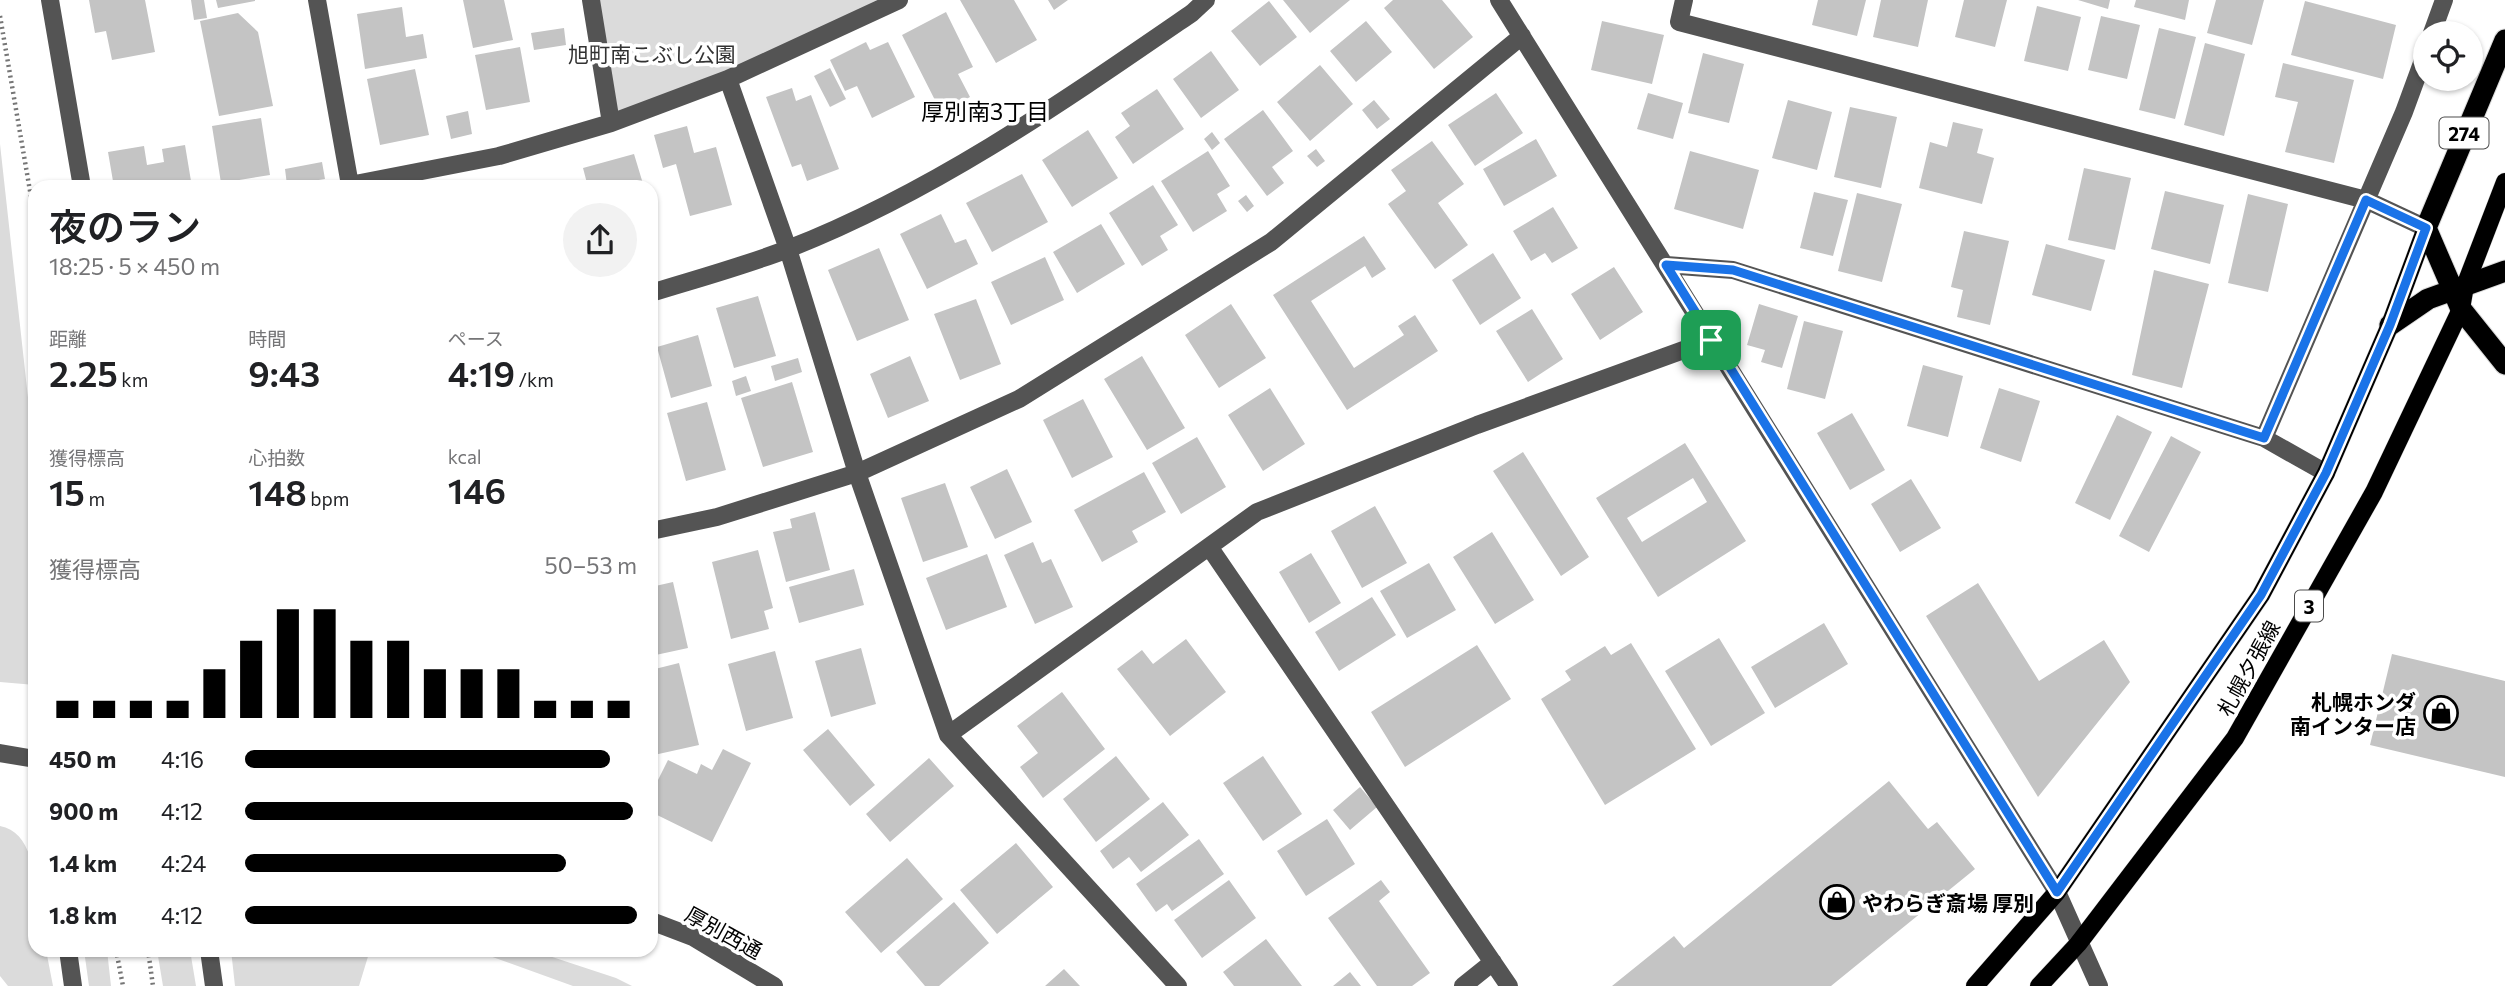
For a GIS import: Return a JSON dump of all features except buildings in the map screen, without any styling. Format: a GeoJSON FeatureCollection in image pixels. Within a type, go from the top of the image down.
{"type":"FeatureCollection","features":[{"type":"Feature","properties":{"kind":"highway","name":"274"},"geometry":{"type":"LineString","coordinates":[[2426,228],[2505,40]]}},
{"type":"Feature","properties":{"kind":"highway"},"geometry":{"type":"LineString","coordinates":[[2426,228],[2459,295],[2505,364]]}},
{"type":"Feature","properties":{"kind":"highway"},"geometry":{"type":"LineString","coordinates":[[2390,325],[2428,299],[2459,295],[2505,271]]}},
{"type":"Feature","properties":{"kind":"main road","name":"札幌夕張線"},"geometry":{"type":"LineString","coordinates":[[2039,986],[2078,944],[2235,738],[2374,492],[2505,182]]}},
{"type":"Feature","properties":{"kind":"main road","name":"札幌夕張線"},"geometry":{"type":"LineString","coordinates":[[1975,986],[2057,892],[2261,595],[2326,473],[2390,325],[2426,228]]}},
{"type":"Feature","properties":{"kind":"street"},"geometry":{"type":"LineString","coordinates":[[50,0],[81,180]]}},
{"type":"Feature","properties":{"kind":"street"},"geometry":{"type":"LineString","coordinates":[[317,0],[349,180]]}},
{"type":"Feature","properties":{"kind":"street"},"geometry":{"type":"LineString","coordinates":[[591,0],[611,123]]}},
{"type":"Feature","properties":{"kind":"street"},"geometry":{"type":"LineString","coordinates":[[376,180],[499,156],[611,123],[728,79],[899,0]]}},
{"type":"Feature","properties":{"kind":"street"},"geometry":{"type":"LineString","coordinates":[[658,291],[788,249],[925,185],[1036,120],[1192,13],[1206,0]]}},
{"type":"Feature","properties":{"kind":"street"},"geometry":{"type":"LineString","coordinates":[[1499,0],[2057,892],[2099,986]]}},
{"type":"Feature","properties":{"kind":"street"},"geometry":{"type":"LineString","coordinates":[[1684,0],[1679,22],[2366,200],[2426,228]]}},
{"type":"Feature","properties":{"kind":"street"},"geometry":{"type":"LineString","coordinates":[[2436,21],[2444,0]]}},
{"type":"Feature","properties":{"kind":"street"},"geometry":{"type":"LineString","coordinates":[[658,529],[716,517],[857,473],[1019,400],[1271,242],[1522,36]]}},
{"type":"Feature","properties":{"kind":"street"},"geometry":{"type":"LineString","coordinates":[[728,79],[788,249],[857,473],[948,735],[1178,986]]}},
{"type":"Feature","properties":{"kind":"street"},"geometry":{"type":"LineString","coordinates":[[2264,438],[2413,87]]}},
{"type":"Feature","properties":{"kind":"street"},"geometry":{"type":"LineString","coordinates":[[1666,265],[1733,270],[2264,438],[2326,473]]}},
{"type":"Feature","properties":{"kind":"street"},"geometry":{"type":"LineString","coordinates":[[948,735],[1257,512],[1477,425],[1711,340]]}},
{"type":"Feature","properties":{"kind":"street"},"geometry":{"type":"LineString","coordinates":[[1210,548],[1509,986]]}},
{"type":"Feature","properties":{"kind":"street"},"geometry":{"type":"LineString","coordinates":[[0,753],[28,758]]}},
{"type":"Feature","properties":{"kind":"street","name":"厚別西通"},"geometry":{"type":"LineString","coordinates":[[658,924],[693,937],[774,986]]}},
{"type":"Feature","properties":{"kind":"street"},"geometry":{"type":"LineString","coordinates":[[69,957],[73,986]]}},
{"type":"Feature","properties":{"kind":"street"},"geometry":{"type":"LineString","coordinates":[[210,957],[214,986]]}},
{"type":"Feature","properties":{"kind":"street"},"geometry":{"type":"LineString","coordinates":[[1463,986],[1493,962]]}},
{"type":"Feature","properties":{"kind":"path"},"geometry":{"type":"LineString","coordinates":[[0,16],[28,180]]}},
{"type":"Feature","properties":{"kind":"path"},"geometry":{"type":"LineString","coordinates":[[117,957],[123,986]]}},
{"type":"Feature","properties":{"kind":"path"},"geometry":{"type":"LineString","coordinates":[[149,957],[153,986]]}},
{"type":"Feature","properties":{"kind":"green space","name":"旭町南こぶし公園"},"geometry":{"type":"Polygon","coordinates":[[[591,0],[899,0],[611,123],[591,0]]]}},
{"type":"Feature","properties":{"kind":"green space"},"geometry":{"type":"Polygon","coordinates":[[[0,144],[28,398],[28,684],[0,682],[0,144]]]}},
{"type":"Feature","properties":{"kind":"green space"},"geometry":{"type":"Polygon","coordinates":[[[0,826],[14,832],[28,853],[28,957],[47,957],[53,986],[8,986],[0,976],[0,826]]]}},
{"type":"Feature","properties":{"kind":"green space"},"geometry":{"type":"Polygon","coordinates":[[[85,957],[108,957],[111,986],[89,986],[85,957]]]}},
{"type":"Feature","properties":{"kind":"green space"},"geometry":{"type":"Polygon","coordinates":[[[158,957],[191,957],[196,986],[163,986],[158,957]]]}},
{"type":"Feature","properties":{"kind":"green space"},"geometry":{"type":"Polygon","coordinates":[[[232,957],[368,957],[359,986],[235,986],[232,957]]]}},
{"type":"Feature","properties":{"kind":"green space"},"geometry":{"type":"Polygon","coordinates":[[[492,957],[552,957],[632,986],[573,986],[492,957]]]}},
{"type":"Feature","properties":{"kind":"place","name":"札幌ホンダ 南インター店"},"geometry":{"type":"Point","coordinates":[2441,713]}},
{"type":"Feature","properties":{"kind":"place","name":"やわらぎ斎場 厚別"},"geometry":{"type":"Point","coordinates":[1837,902]}},
{"type":"Feature","properties":{"kind":"district","name":"厚別南3丁目"},"geometry":{"type":"Point","coordinates":[985,111]}},
{"type":"Feature","properties":{"kind":"route"},"geometry":{"type":"LineString","coordinates":[[2366,200],[2426,228],[2390,325],[2326,473],[2261,595],[2057,892],[1711,340],[1666,265],[1733,270],[2264,438],[2284,397],[2366,200]]}}]}
